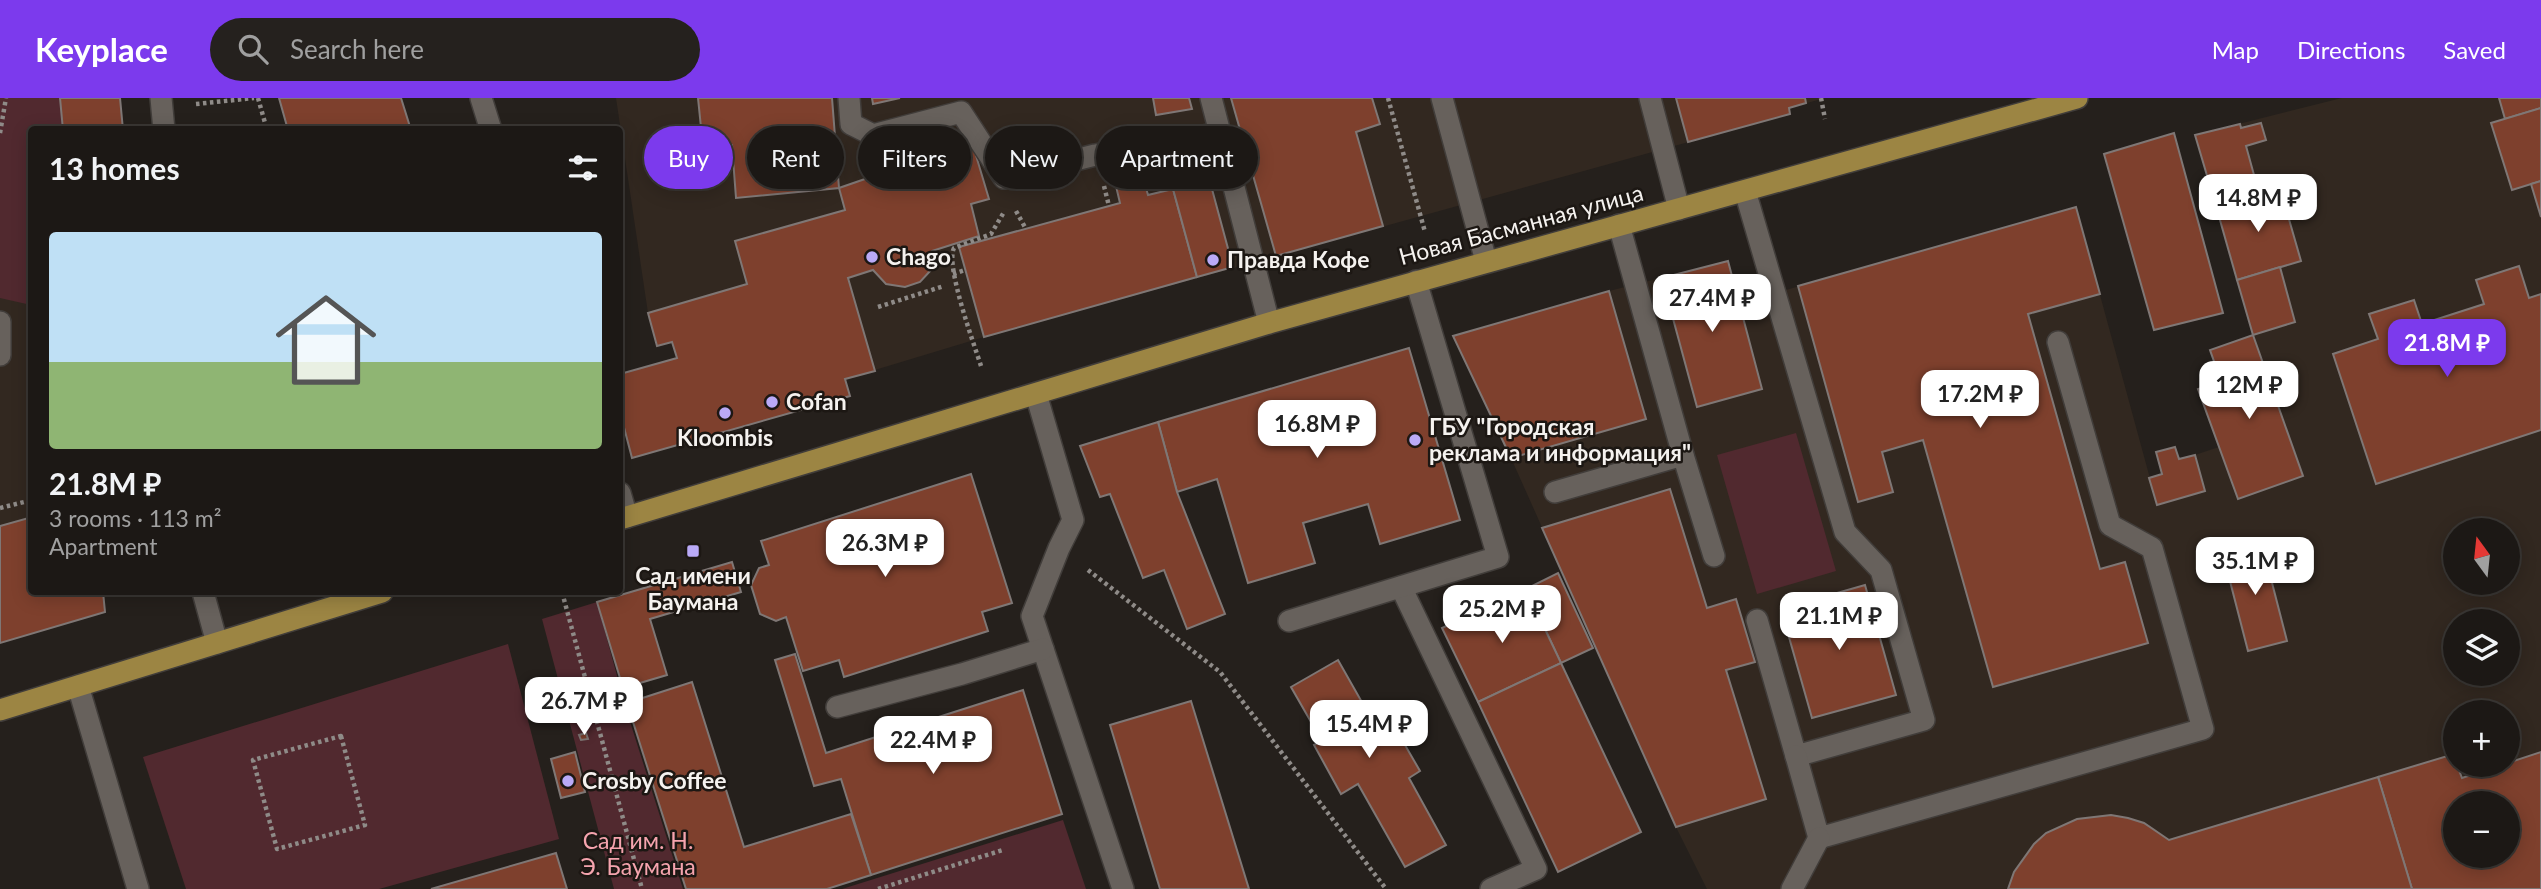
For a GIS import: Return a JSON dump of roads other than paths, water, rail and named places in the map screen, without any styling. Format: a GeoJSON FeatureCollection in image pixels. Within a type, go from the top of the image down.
{"type":"FeatureCollection","features":[{"type":"Feature","properties":{"kind":"main road","name":"Новая Басманная улица"},"geometry":{"type":"LineString","coordinates":[[623,518],[1269,323],[2077,98]]}},
{"type":"Feature","properties":{"kind":"main road"},"geometry":{"type":"LineString","coordinates":[[0,709],[372,595]]}},
{"type":"Feature","properties":{"kind":"lane"},"geometry":{"type":"LineString","coordinates":[[481,98],[490,126]]}},
{"type":"Feature","properties":{"kind":"lane"},"geometry":{"type":"LineString","coordinates":[[849,98],[851,124],[873,135],[961,112],[1004,178],[1096,155]]}},
{"type":"Feature","properties":{"kind":"lane"},"geometry":{"type":"LineString","coordinates":[[1211,98],[1218,126]]}},
{"type":"Feature","properties":{"kind":"lane"},"geometry":{"type":"LineString","coordinates":[[1441,98],[1486,261]]}},
{"type":"Feature","properties":{"kind":"lane"},"geometry":{"type":"LineString","coordinates":[[1650,98],[1679,209]]}},
{"type":"Feature","properties":{"kind":"lane"},"geometry":{"type":"LineString","coordinates":[[162,102],[164,126]]}},
{"type":"Feature","properties":{"kind":"lane"},"geometry":{"type":"LineString","coordinates":[[1235,189],[1269,323]]}},
{"type":"Feature","properties":{"kind":"lane"},"geometry":{"type":"LineString","coordinates":[[1745,191],[1845,531],[1881,570],[1924,720],[1796,756]]}},
{"type":"Feature","properties":{"kind":"lane"},"geometry":{"type":"LineString","coordinates":[[1619,225],[1714,556]]}},
{"type":"Feature","properties":{"kind":"lane"},"geometry":{"type":"LineString","coordinates":[[1289,621],[1498,557],[1416,281]]}},
{"type":"Feature","properties":{"kind":"lane"},"geometry":{"type":"LineString","coordinates":[[0,322],[0,355]]}},
{"type":"Feature","properties":{"kind":"lane"},"geometry":{"type":"LineString","coordinates":[[1819,838],[2203,729],[2152,548],[2110,525],[2058,342]]}},
{"type":"Feature","properties":{"kind":"lane"},"geometry":{"type":"LineString","coordinates":[[1036,394],[1073,520],[1032,616],[1123,889]]}},
{"type":"Feature","properties":{"kind":"lane"},"geometry":{"type":"LineString","coordinates":[[1555,492],[1683,455]]}},
{"type":"Feature","properties":{"kind":"lane"},"geometry":{"type":"LineString","coordinates":[[1401,587],[1536,869],[1491,889]]}},
{"type":"Feature","properties":{"kind":"lane"},"geometry":{"type":"LineString","coordinates":[[203,595],[217,643]]}},
{"type":"Feature","properties":{"kind":"lane"},"geometry":{"type":"LineString","coordinates":[[1757,620],[1819,838],[1792,889]]}},
{"type":"Feature","properties":{"kind":"lane"},"geometry":{"type":"LineString","coordinates":[[837,707],[962,674],[1043,649]]}},
{"type":"Feature","properties":{"kind":"lane"},"geometry":{"type":"LineString","coordinates":[[78,685],[138,889]]}},
{"type":"Feature","properties":{"kind":"place","name":"Chago"},"geometry":{"type":"Point","coordinates":[872,257]}},
{"type":"Feature","properties":{"kind":"place","name":"Правда Кофе"},"geometry":{"type":"Point","coordinates":[1213,260]}},
{"type":"Feature","properties":{"kind":"place","name":"Cofan"},"geometry":{"type":"Point","coordinates":[772,402]}},
{"type":"Feature","properties":{"kind":"place","name":"Kloombis"},"geometry":{"type":"Point","coordinates":[725,413]}},
{"type":"Feature","properties":{"kind":"place","name":"ГБУ \"Городская реклама и информация\""},"geometry":{"type":"Point","coordinates":[1415,440]}},
{"type":"Feature","properties":{"kind":"place","name":"Сад имени Баумана"},"geometry":{"type":"Point","coordinates":[693,551]}},
{"type":"Feature","properties":{"kind":"place","name":"Crosby Coffee"},"geometry":{"type":"Point","coordinates":[568,781]}},
{"type":"Feature","properties":{"kind":"park label","name":"Сад им. Н. Э. Баумана"},"geometry":{"type":"Point","coordinates":[638,854]}}]}
